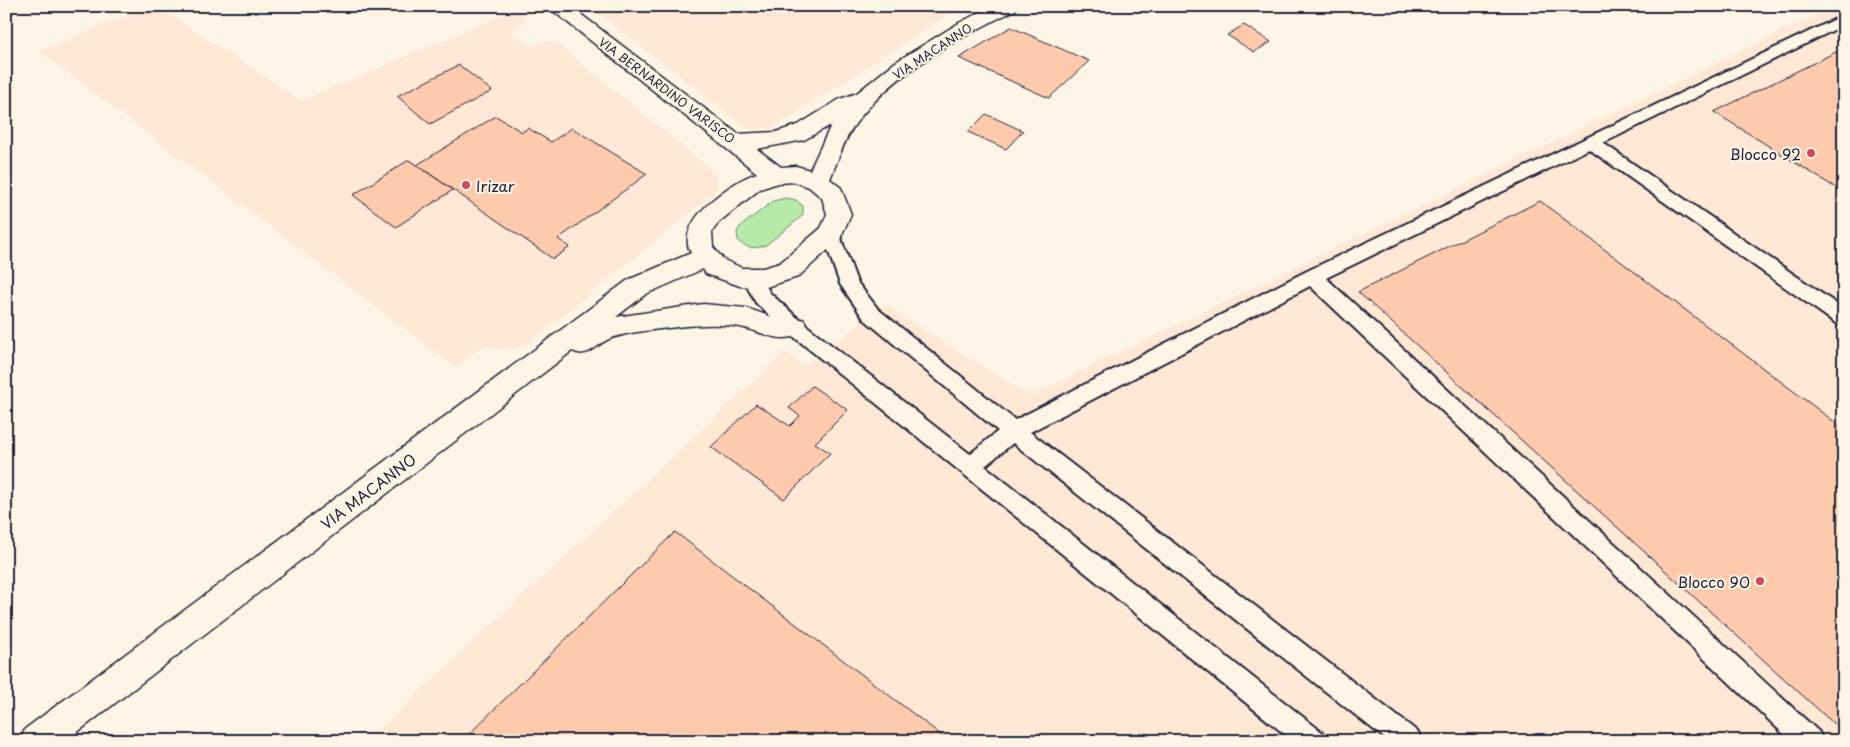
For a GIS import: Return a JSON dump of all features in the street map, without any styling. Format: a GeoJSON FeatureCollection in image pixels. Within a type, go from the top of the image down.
{"type":"FeatureCollection","features":[{"type":"Feature","properties":{"kind":"street","name":"VIA BERNARDINO VARISCO"},"geometry":{"type":"LineString","coordinates":[[557,6],[776,175]]}},
{"type":"Feature","properties":{"kind":"street","name":"VIA MACANNO"},"geometry":{"type":"LineString","coordinates":[[817,181],[848,118],[865,98],[909,63],[987,16],[1008,6]]}},
{"type":"Feature","properties":{"kind":"street"},"geometry":{"type":"LineString","coordinates":[[734,142],[772,141],[794,136],[815,126],[849,102],[865,98]]}},
{"type":"Feature","properties":{"kind":"street"},"geometry":{"type":"LineString","coordinates":[[796,174],[817,181],[833,194],[839,214],[832,234],[789,270],[762,278],[740,277],[715,267],[700,249],[700,232],[710,216],[752,183],[776,175],[796,174]]}},
{"type":"Feature","properties":{"kind":"street","name":"VIA MACANNO"},"geometry":{"type":"LineString","coordinates":[[37,741],[637,287],[707,257]]}},
{"type":"Feature","properties":{"kind":"street"},"geometry":{"type":"LineString","coordinates":[[515,379],[546,369],[600,331],[639,322],[703,314],[746,318],[777,329],[795,328]]}},
{"type":"Feature","properties":{"kind":"lane"},"geometry":{"type":"LineString","coordinates":[[969,467],[1013,431],[1312,277],[1844,19]]}},
{"type":"Feature","properties":{"kind":"lane"},"geometry":{"type":"LineString","coordinates":[[1590,142],[1844,319]]}},
{"type":"Feature","properties":{"kind":"lane"},"geometry":{"type":"LineString","coordinates":[[832,234],[849,284],[871,314],[1013,431],[1409,741]]}},
{"type":"Feature","properties":{"kind":"lane"},"geometry":{"type":"LineString","coordinates":[[1312,277],[1810,741]]}},
{"type":"Feature","properties":{"kind":"lane"},"geometry":{"type":"LineString","coordinates":[[751,278],[763,298],[795,328],[1313,741]]}},
{"type":"Feature","properties":{"kind":"shaded area","name":"Irizar"},"geometry":{"type":"Polygon","coordinates":[[[152,6],[157,6],[301,101],[515,10],[524,18],[523,23],[511,32],[529,47],[543,41],[556,43],[716,174],[717,188],[711,196],[525,346],[503,350],[492,348],[485,344],[455,367],[39,51],[152,6]]]}},
{"type":"Feature","properties":{"kind":"shaded area"},"geometry":{"type":"Polygon","coordinates":[[[589,6],[966,6],[947,15],[771,129],[748,129],[589,6]]]}},
{"type":"Feature","properties":{"kind":"shaded area"},"geometry":{"type":"Polygon","coordinates":[[[1834,6],[1844,6],[1844,741],[367,741],[786,351],[803,366],[885,305],[1030,396],[1834,6]]]}},
{"type":"Feature","properties":{"kind":"green space"},"geometry":{"type":"Polygon","coordinates":[[[785,198],[796,200],[803,206],[803,214],[800,218],[766,245],[759,247],[745,246],[738,241],[737,232],[740,227],[773,201],[785,198]]]}},
{"type":"Feature","properties":{"kind":"building"},"geometry":{"type":"Polygon","coordinates":[[[1244,25],[1271,42],[1254,52],[1227,35],[1244,25]]]}},
{"type":"Feature","properties":{"kind":"building"},"geometry":{"type":"Polygon","coordinates":[[[1011,27],[1089,61],[1049,98],[959,58],[1011,27]]]}},
{"type":"Feature","properties":{"kind":"building","name":"Blocco 92"},"geometry":{"type":"Polygon","coordinates":[[[1844,48],[1844,193],[1714,112],[1844,48]]]}},
{"type":"Feature","properties":{"kind":"building"},"geometry":{"type":"Polygon","coordinates":[[[459,65],[492,91],[430,124],[397,96],[459,65]]]}},
{"type":"Feature","properties":{"kind":"building"},"geometry":{"type":"Polygon","coordinates":[[[986,114],[1023,131],[1006,149],[968,132],[986,114]]]}},
{"type":"Feature","properties":{"kind":"building"},"geometry":{"type":"Polygon","coordinates":[[[496,116],[522,132],[528,128],[551,142],[572,128],[647,174],[558,239],[570,247],[553,259],[417,165],[496,116]]]}},
{"type":"Feature","properties":{"kind":"building"},"geometry":{"type":"Polygon","coordinates":[[[409,160],[453,190],[396,227],[353,195],[409,160]]]}},
{"type":"Feature","properties":{"kind":"building","name":"Blocco 90"},"geometry":{"type":"Polygon","coordinates":[[[1540,201],[1844,429],[1844,733],[1358,292],[1540,201]]]}},
{"type":"Feature","properties":{"kind":"building"},"geometry":{"type":"Polygon","coordinates":[[[812,386],[848,410],[815,443],[830,453],[784,499],[711,447],[756,404],[790,426],[800,416],[789,408],[812,386]]]}},
{"type":"Feature","properties":{"kind":"building"},"geometry":{"type":"Polygon","coordinates":[[[675,532],[949,741],[462,741],[675,532]]]}},
{"type":"Feature","properties":{"kind":"place","name":"Blocco 92"},"geometry":{"type":"Point","coordinates":[1811,153]}},
{"type":"Feature","properties":{"kind":"place","name":"Irizar"},"geometry":{"type":"Point","coordinates":[466,185]}},
{"type":"Feature","properties":{"kind":"place","name":"Blocco 90"},"geometry":{"type":"Point","coordinates":[1760,581]}}]}
